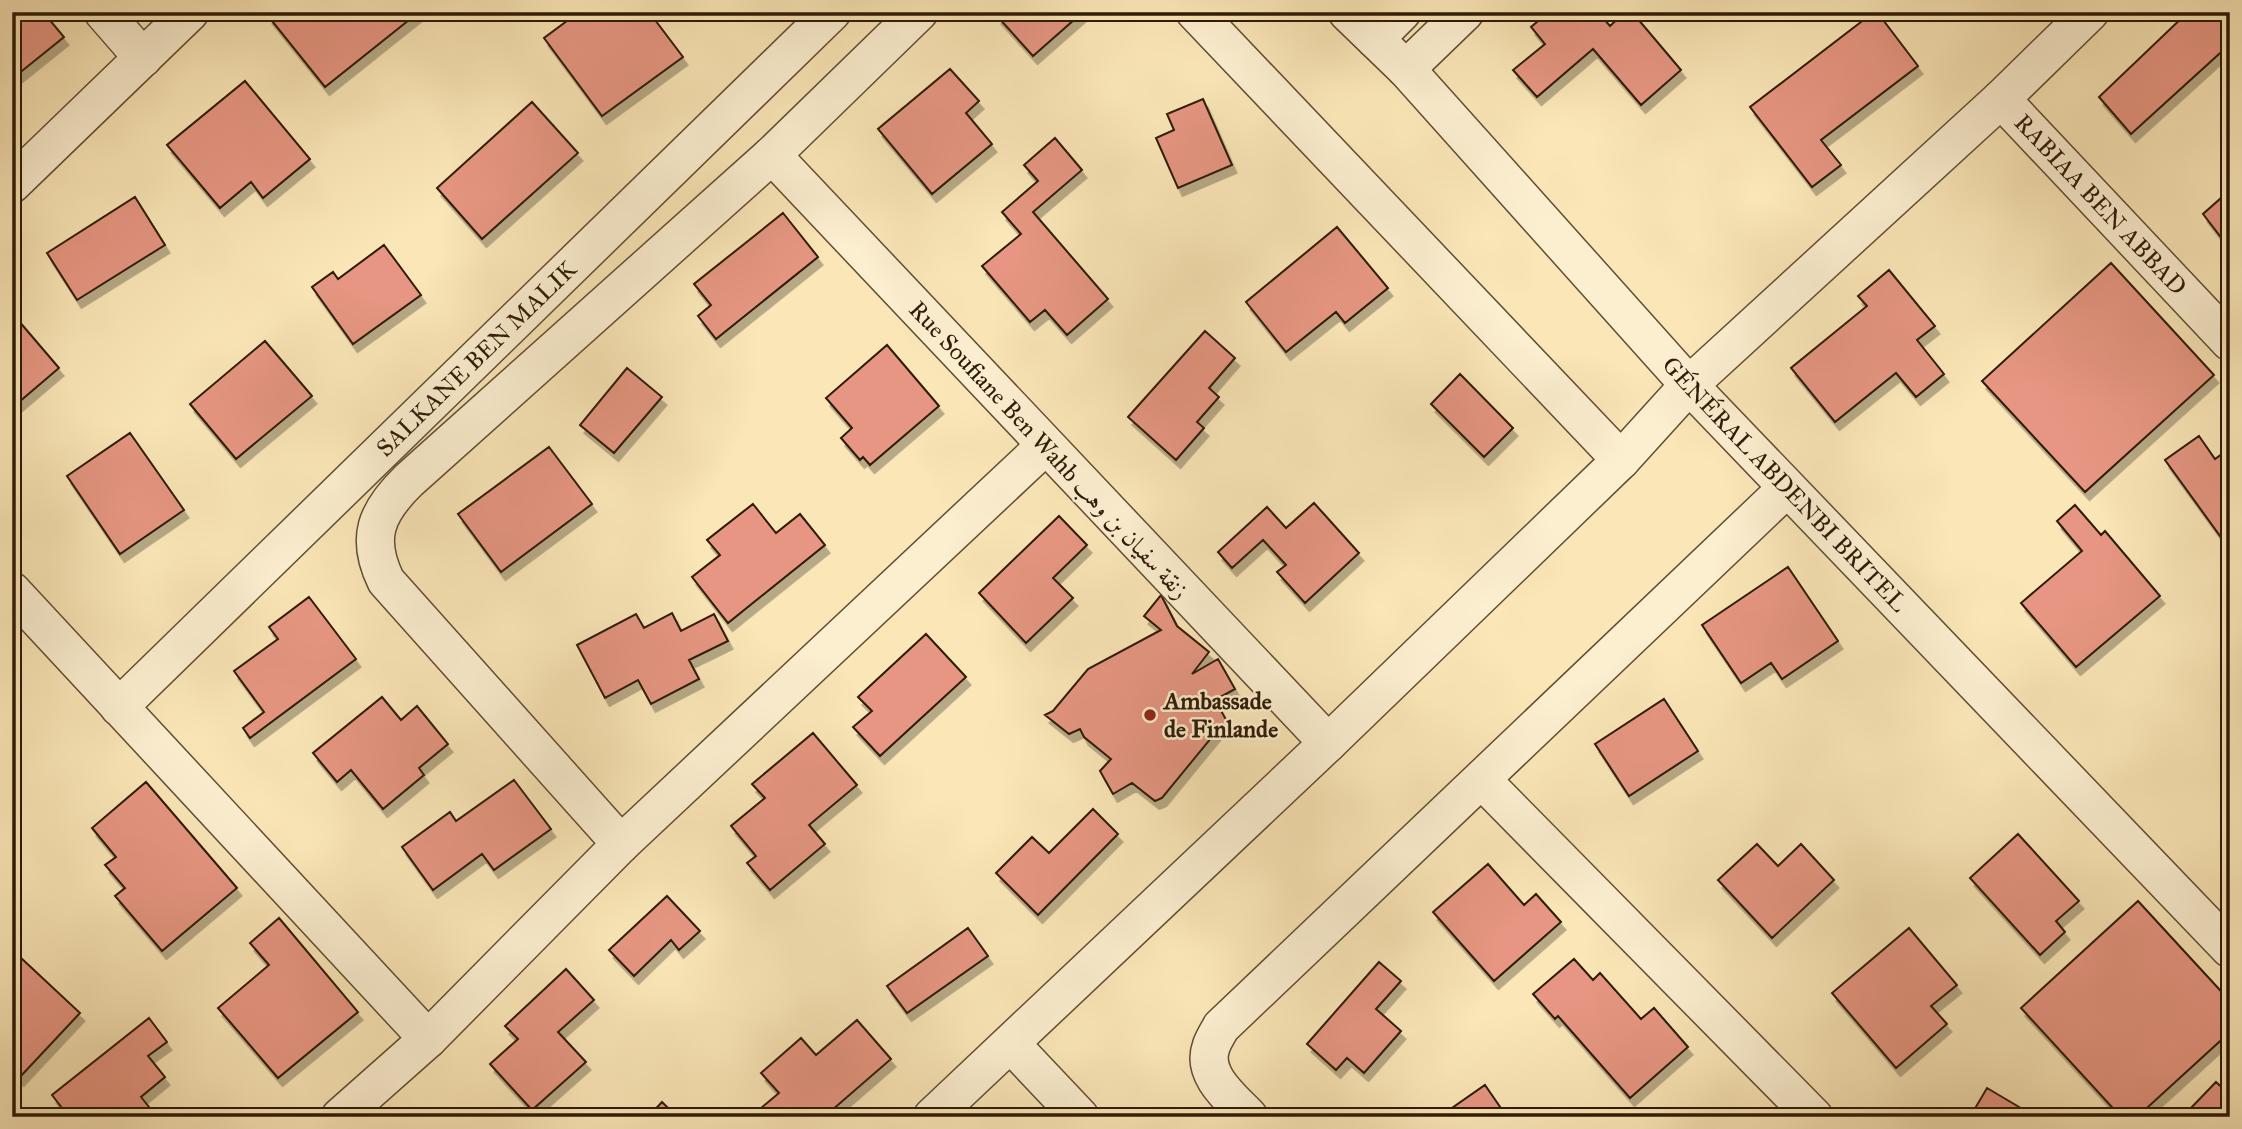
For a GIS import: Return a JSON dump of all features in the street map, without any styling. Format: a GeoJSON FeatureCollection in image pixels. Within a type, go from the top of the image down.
{"type":"FeatureCollection","features":[{"type":"Feature","properties":{"kind":"street"},"geometry":{"type":"LineString","coordinates":[[103,12],[143,58]]}},
{"type":"Feature","properties":{"kind":"street"},"geometry":{"type":"LineString","coordinates":[[12,184],[190,12]]}},
{"type":"Feature","properties":{"kind":"street","name":"SALKANE BEN MALIK"},"geometry":{"type":"LineString","coordinates":[[120,707],[832,12]]}},
{"type":"Feature","properties":{"kind":"street"},"geometry":{"type":"LineString","coordinates":[[621,844],[386,581],[378,564],[374,545],[377,526],[384,508],[409,480],[772,155],[919,12]]}},
{"type":"Feature","properties":{"kind":"street"},"geometry":{"type":"LineString","coordinates":[[1195,12],[1621,460]]}},
{"type":"Feature","properties":{"kind":"street","name":"GÉNÉRAL ABDENBI BRITEL"},"geometry":{"type":"LineString","coordinates":[[1347,12],[1406,69],[1689,385],[2230,949]]}},
{"type":"Feature","properties":{"kind":"street"},"geometry":{"type":"LineString","coordinates":[[1375,39],[1402,12]]}},
{"type":"Feature","properties":{"kind":"street"},"geometry":{"type":"LineString","coordinates":[[1406,69],[1465,12]]}},
{"type":"Feature","properties":{"kind":"street"},"geometry":{"type":"LineString","coordinates":[[932,1117],[1328,743],[1621,460],[1689,385],[2001,99],[2090,12]]}},
{"type":"Feature","properties":{"kind":"street","name":"RABIAA BEN ABBAD"},"geometry":{"type":"LineString","coordinates":[[2001,99],[2230,342]]}},
{"type":"Feature","properties":{"kind":"street","name":"Rue Soufiane Ben Wahb زنقة سفيان بن وهب"},"geometry":{"type":"LineString","coordinates":[[772,155],[1328,743]]}},
{"type":"Feature","properties":{"kind":"street"},"geometry":{"type":"LineString","coordinates":[[340,1117],[428,1039],[621,844],[1045,446]]}},
{"type":"Feature","properties":{"kind":"street"},"geometry":{"type":"LineString","coordinates":[[1249,1117],[1219,1086],[1212,1073],[1210,1050],[1221,1027],[1787,488]]}},
{"type":"Feature","properties":{"kind":"street"},"geometry":{"type":"LineString","coordinates":[[12,591],[428,1039]]}},
{"type":"Feature","properties":{"kind":"street"},"geometry":{"type":"LineString","coordinates":[[1482,780],[1814,1117]]}},
{"type":"Feature","properties":{"kind":"street"},"geometry":{"type":"LineString","coordinates":[[1011,1044],[1080,1117]]}},
{"type":"Feature","properties":{"kind":"building"},"geometry":{"type":"Polygon","coordinates":[[[12,12],[43,12],[64,37],[12,79],[12,12]]]}},
{"type":"Feature","properties":{"kind":"building"},"geometry":{"type":"Polygon","coordinates":[[[273,12],[419,12],[325,87],[268,16],[273,12]]]}},
{"type":"Feature","properties":{"kind":"building"},"geometry":{"type":"Polygon","coordinates":[[[579,12],[649,12],[683,57],[602,116],[544,38],[579,12]]]}},
{"type":"Feature","properties":{"kind":"building"},"geometry":{"type":"Polygon","coordinates":[[[1001,12],[1083,12],[1033,56],[997,16],[1001,12]]]}},
{"type":"Feature","properties":{"kind":"building"},"geometry":{"type":"Polygon","coordinates":[[[1549,12],[1598,12],[1610,26],[1625,12],[1632,12],[1681,70],[1641,105],[1593,49],[1537,97],[1513,70],[1545,44],[1531,27],[1549,12]]]}},
{"type":"Feature","properties":{"kind":"building"},"geometry":{"type":"Polygon","coordinates":[[[1877,12],[1918,66],[1821,140],[1841,165],[1812,187],[1750,107],[1877,12]]]}},
{"type":"Feature","properties":{"kind":"building"},"geometry":{"type":"Polygon","coordinates":[[[2188,12],[2230,12],[2230,44],[2131,134],[2099,97],[2188,12]]]}},
{"type":"Feature","properties":{"kind":"building"},"geometry":{"type":"Polygon","coordinates":[[[950,69],[979,101],[966,113],[992,144],[932,194],[878,129],[950,69]]]}},
{"type":"Feature","properties":{"kind":"building"},"geometry":{"type":"Polygon","coordinates":[[[245,81],[310,159],[263,198],[251,182],[220,208],[167,145],[245,81]]]}},
{"type":"Feature","properties":{"kind":"building"},"geometry":{"type":"Polygon","coordinates":[[[1203,99],[1232,165],[1178,188],[1156,138],[1174,130],[1167,114],[1203,99]]]}},
{"type":"Feature","properties":{"kind":"building"},"geometry":{"type":"Polygon","coordinates":[[[532,102],[578,153],[482,239],[437,188],[532,102]]]}},
{"type":"Feature","properties":{"kind":"building"},"geometry":{"type":"Polygon","coordinates":[[[1055,138],[1082,170],[1033,212],[1108,299],[1067,335],[1045,310],[1030,322],[982,266],[1021,234],[1002,212],[1038,181],[1024,165],[1055,138]]]}},
{"type":"Feature","properties":{"kind":"building"},"geometry":{"type":"Polygon","coordinates":[[[2230,190],[2230,249],[2203,214],[2230,190]]]}},
{"type":"Feature","properties":{"kind":"building"},"geometry":{"type":"Polygon","coordinates":[[[135,197],[165,245],[77,300],[47,253],[135,197]]]}},
{"type":"Feature","properties":{"kind":"building"},"geometry":{"type":"Polygon","coordinates":[[[783,213],[818,257],[716,339],[698,316],[711,305],[694,284],[783,213]]]}},
{"type":"Feature","properties":{"kind":"building"},"geometry":{"type":"Polygon","coordinates":[[[1337,227],[1388,288],[1345,323],[1336,312],[1286,352],[1246,302],[1337,227]]]}},
{"type":"Feature","properties":{"kind":"building"},"geometry":{"type":"Polygon","coordinates":[[[384,245],[421,295],[353,344],[312,287],[333,272],[338,279],[384,245]]]}},
{"type":"Feature","properties":{"kind":"building"},"geometry":{"type":"Polygon","coordinates":[[[2111,263],[2214,375],[2085,492],[1982,381],[2111,263]]]}},
{"type":"Feature","properties":{"kind":"building"},"geometry":{"type":"Polygon","coordinates":[[[1889,270],[1935,326],[1917,340],[1944,374],[1916,397],[1896,373],[1835,422],[1791,368],[1867,306],[1858,296],[1889,270]]]}},
{"type":"Feature","properties":{"kind":"building"},"geometry":{"type":"Polygon","coordinates":[[[12,313],[59,368],[12,408],[12,313]]]}},
{"type":"Feature","properties":{"kind":"building"},"geometry":{"type":"Polygon","coordinates":[[[1205,331],[1235,358],[1209,388],[1219,397],[1197,422],[1204,428],[1176,460],[1128,417],[1205,331]]]}},
{"type":"Feature","properties":{"kind":"building"},"geometry":{"type":"Polygon","coordinates":[[[265,341],[312,396],[236,459],[190,404],[265,341]]]}},
{"type":"Feature","properties":{"kind":"building"},"geometry":{"type":"Polygon","coordinates":[[[887,345],[939,406],[870,465],[863,457],[860,460],[841,438],[852,428],[826,398],[887,345]]]}},
{"type":"Feature","properties":{"kind":"building"},"geometry":{"type":"Polygon","coordinates":[[[627,368],[662,397],[614,453],[580,425],[627,368]]]}},
{"type":"Feature","properties":{"kind":"building"},"geometry":{"type":"Polygon","coordinates":[[[1460,374],[1513,428],[1484,457],[1431,404],[1460,374]]]}},
{"type":"Feature","properties":{"kind":"building"},"geometry":{"type":"Polygon","coordinates":[[[130,433],[184,510],[120,554],[67,476],[130,433]]]}},
{"type":"Feature","properties":{"kind":"building"},"geometry":{"type":"Polygon","coordinates":[[[2199,436],[2215,459],[2230,448],[2228,547],[2165,460],[2199,436]]]}},
{"type":"Feature","properties":{"kind":"building"},"geometry":{"type":"Polygon","coordinates":[[[549,447],[592,504],[501,572],[458,514],[549,447]]]}},
{"type":"Feature","properties":{"kind":"building"},"geometry":{"type":"Polygon","coordinates":[[[1314,503],[1359,553],[1305,603],[1277,572],[1286,565],[1263,540],[1232,568],[1218,552],[1267,507],[1286,528],[1314,503]]]}},
{"type":"Feature","properties":{"kind":"building"},"geometry":{"type":"Polygon","coordinates":[[[753,504],[776,533],[800,514],[825,545],[728,623],[692,577],[720,555],[707,540],[753,504]]]}},
{"type":"Feature","properties":{"kind":"building"},"geometry":{"type":"Polygon","coordinates":[[[2075,505],[2101,535],[2105,531],[2160,596],[2076,667],[2021,603],[2082,551],[2057,521],[2075,505]]]}},
{"type":"Feature","properties":{"kind":"building"},"geometry":{"type":"Polygon","coordinates":[[[1059,516],[1087,545],[1053,578],[1073,598],[1026,643],[979,593],[1059,516]]]}},
{"type":"Feature","properties":{"kind":"building"},"geometry":{"type":"Polygon","coordinates":[[[1788,567],[1838,641],[1782,679],[1771,663],[1741,683],[1702,625],[1788,567]]]}},
{"type":"Feature","properties":{"kind":"building"},"geometry":{"type":"Polygon","coordinates":[[[1161,595],[1177,626],[1209,652],[1192,674],[1218,659],[1235,689],[1215,700],[1229,725],[1216,732],[1162,798],[1155,801],[1132,783],[1113,794],[1100,771],[1111,759],[1084,737],[1080,729],[1069,734],[1045,715],[1053,711],[1088,669],[1161,630],[1144,616],[1161,595]]]}},
{"type":"Feature","properties":{"kind":"building"},"geometry":{"type":"Polygon","coordinates":[[[309,597],[356,659],[250,738],[243,728],[264,712],[234,671],[278,639],[269,627],[309,597]]]}},
{"type":"Feature","properties":{"kind":"building"},"geometry":{"type":"Polygon","coordinates":[[[672,613],[681,631],[714,614],[728,641],[689,660],[699,679],[651,704],[638,680],[605,698],[577,645],[636,614],[644,628],[672,613]]]}},
{"type":"Feature","properties":{"kind":"building"},"geometry":{"type":"Polygon","coordinates":[[[926,634],[966,677],[880,756],[853,727],[872,711],[858,697],[926,634]]]}},
{"type":"Feature","properties":{"kind":"building"},"geometry":{"type":"Polygon","coordinates":[[[382,697],[401,720],[417,706],[448,744],[419,768],[424,775],[383,809],[351,770],[337,782],[313,753],[382,697]]]}},
{"type":"Feature","properties":{"kind":"building"},"geometry":{"type":"Polygon","coordinates":[[[1664,699],[1698,751],[1629,796],[1595,744],[1664,699]]]}},
{"type":"Feature","properties":{"kind":"building"},"geometry":{"type":"Polygon","coordinates":[[[813,733],[857,785],[809,825],[825,844],[770,890],[747,863],[756,856],[731,826],[765,798],[752,784],[813,733]]]}},
{"type":"Feature","properties":{"kind":"building"},"geometry":{"type":"Polygon","coordinates":[[[514,780],[551,829],[494,870],[482,854],[433,890],[402,847],[450,812],[456,821],[514,780]]]}},
{"type":"Feature","properties":{"kind":"building"},"geometry":{"type":"Polygon","coordinates":[[[146,782],[237,888],[162,951],[115,896],[125,888],[105,865],[116,857],[92,828],[146,782]]]}},
{"type":"Feature","properties":{"kind":"building"},"geometry":{"type":"Polygon","coordinates":[[[1093,809],[1118,834],[1038,915],[996,873],[1032,837],[1049,853],[1093,809]]]}},
{"type":"Feature","properties":{"kind":"building"},"geometry":{"type":"Polygon","coordinates":[[[2018,834],[2079,901],[2056,921],[2065,932],[2040,955],[1970,878],[2018,834]]]}},
{"type":"Feature","properties":{"kind":"building"},"geometry":{"type":"Polygon","coordinates":[[[1757,844],[1778,866],[1801,844],[1834,880],[1772,938],[1718,880],[1757,844]]]}},
{"type":"Feature","properties":{"kind":"building"},"geometry":{"type":"Polygon","coordinates":[[[1488,864],[1524,905],[1536,894],[1561,922],[1494,981],[1433,912],[1488,864]]]}},
{"type":"Feature","properties":{"kind":"building"},"geometry":{"type":"Polygon","coordinates":[[[667,896],[700,931],[679,950],[671,940],[634,976],[609,950],[667,896]]]}},
{"type":"Feature","properties":{"kind":"building"},"geometry":{"type":"Polygon","coordinates":[[[2138,901],[2230,1001],[2230,1032],[2137,1117],[2121,1117],[2021,1008],[2138,901]]]}},
{"type":"Feature","properties":{"kind":"building"},"geometry":{"type":"Polygon","coordinates":[[[279,918],[358,1012],[278,1078],[218,1008],[269,965],[250,943],[279,918]]]}},
{"type":"Feature","properties":{"kind":"building"},"geometry":{"type":"Polygon","coordinates":[[[968,928],[988,956],[907,1013],[887,986],[968,928]]]}},
{"type":"Feature","properties":{"kind":"building"},"geometry":{"type":"Polygon","coordinates":[[[1909,928],[1957,985],[1931,1006],[1947,1024],[1896,1068],[1832,993],[1909,928]]]}},
{"type":"Feature","properties":{"kind":"building"},"geometry":{"type":"Polygon","coordinates":[[[20,957],[80,1013],[19,1078],[12,1072],[12,966],[20,957]]]}},
{"type":"Feature","properties":{"kind":"building"},"geometry":{"type":"Polygon","coordinates":[[[1574,959],[1593,980],[1600,973],[1641,1019],[1654,1008],[1688,1047],[1630,1098],[1558,1016],[1555,1019],[1533,994],[1574,959]]]}},
{"type":"Feature","properties":{"kind":"building"},"geometry":{"type":"Polygon","coordinates":[[[1379,962],[1401,981],[1376,1009],[1401,1031],[1364,1073],[1347,1058],[1336,1070],[1307,1044],[1379,962]]]}},
{"type":"Feature","properties":{"kind":"building"},"geometry":{"type":"Polygon","coordinates":[[[566,969],[594,1000],[558,1032],[586,1062],[532,1110],[490,1064],[518,1039],[505,1026],[566,969]]]}},
{"type":"Feature","properties":{"kind":"building"},"geometry":{"type":"Polygon","coordinates":[[[149,1018],[167,1042],[148,1056],[165,1077],[141,1097],[157,1117],[69,1117],[52,1095],[149,1018]]]}},
{"type":"Feature","properties":{"kind":"building"},"geometry":{"type":"Polygon","coordinates":[[[857,1020],[891,1059],[824,1117],[769,1117],[761,1108],[779,1093],[761,1073],[801,1038],[816,1055],[857,1020]]]}},
{"type":"Feature","properties":{"kind":"building"},"geometry":{"type":"Polygon","coordinates":[[[2216,1082],[2230,1095],[2230,1117],[2194,1117],[2188,1111],[2216,1082]]]}},
{"type":"Feature","properties":{"kind":"building"},"geometry":{"type":"Polygon","coordinates":[[[1485,1085],[1507,1117],[1439,1117],[1485,1085]]]}},
{"type":"Feature","properties":{"kind":"building"},"geometry":{"type":"Polygon","coordinates":[[[1987,1088],[2036,1117],[1970,1117],[1987,1088]]]}},
{"type":"Feature","properties":{"kind":"building"},"geometry":{"type":"Polygon","coordinates":[[[662,1102],[677,1117],[648,1117],[662,1102]]]}},
{"type":"Feature","properties":{"kind":"place","name":"Ambassade de Finlande"},"geometry":{"type":"Point","coordinates":[1150,715]}}]}
